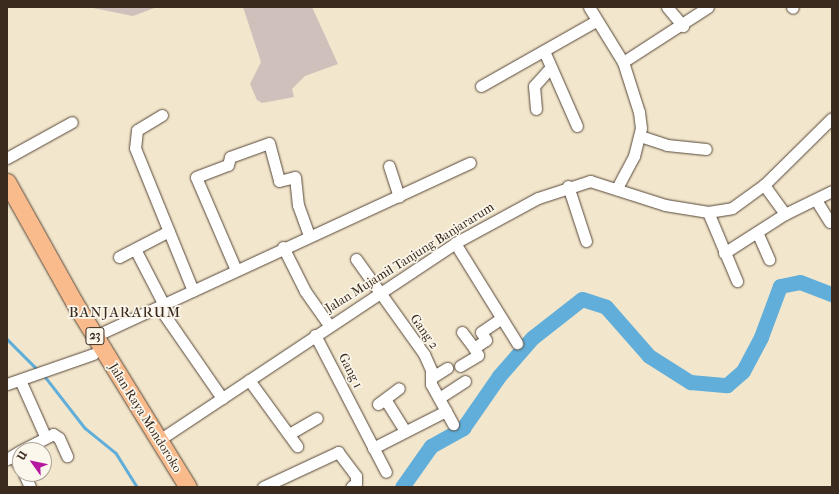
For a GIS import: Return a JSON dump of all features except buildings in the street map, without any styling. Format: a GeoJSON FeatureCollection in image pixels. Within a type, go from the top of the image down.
{"type":"FeatureCollection","features":[{"type":"Feature","properties":{"kind":"highway","name":"Jalan Raya Mondoroko"},"geometry":{"type":"LineString","coordinates":[[7,182],[95,336],[188,487]]}},
{"type":"Feature","properties":{"kind":"highway","name":"Jalan Raya Mondoroko"},"geometry":{"type":"LineString","coordinates":[[7,205],[93,354],[176,487]]}},
{"type":"Feature","properties":{"kind":"street"},"geometry":{"type":"LineString","coordinates":[[589,7],[596,21],[622,62],[639,112],[640,136],[634,156],[617,188]]}},
{"type":"Feature","properties":{"kind":"street"},"geometry":{"type":"LineString","coordinates":[[667,7],[683,26]]}},
{"type":"Feature","properties":{"kind":"street"},"geometry":{"type":"LineString","coordinates":[[622,62],[683,26],[708,7]]}},
{"type":"Feature","properties":{"kind":"street"},"geometry":{"type":"LineString","coordinates":[[481,86],[596,21]]}},
{"type":"Feature","properties":{"kind":"street"},"geometry":{"type":"LineString","coordinates":[[544,50],[576,126]]}},
{"type":"Feature","properties":{"kind":"street"},"geometry":{"type":"LineString","coordinates":[[536,109],[534,86],[551,67]]}},
{"type":"Feature","properties":{"kind":"street"},"geometry":{"type":"LineString","coordinates":[[162,115],[137,130],[134,142],[193,291]]}},
{"type":"Feature","properties":{"kind":"street","name":"Jalan Mujamil Tanjung Banjararum"},"geometry":{"type":"LineString","coordinates":[[159,440],[329,325],[379,294],[455,243],[521,207],[568,186],[590,181],[617,188],[665,205],[708,212],[732,208],[764,185],[832,118]]}},
{"type":"Feature","properties":{"kind":"street"},"geometry":{"type":"LineString","coordinates":[[7,158],[72,122]]}},
{"type":"Feature","properties":{"kind":"street"},"geometry":{"type":"LineString","coordinates":[[640,136],[667,145],[706,149]]}},
{"type":"Feature","properties":{"kind":"street"},"geometry":{"type":"LineString","coordinates":[[236,270],[194,174],[228,165],[230,157],[269,143],[279,181],[295,177],[298,205],[309,236]]}},
{"type":"Feature","properties":{"kind":"street"},"geometry":{"type":"LineString","coordinates":[[95,336],[193,291],[283,247],[400,196],[470,163]]}},
{"type":"Feature","properties":{"kind":"street"},"geometry":{"type":"LineString","coordinates":[[389,166],[400,196]]}},
{"type":"Feature","properties":{"kind":"street"},"geometry":{"type":"LineString","coordinates":[[764,185],[785,214]]}},
{"type":"Feature","properties":{"kind":"street"},"geometry":{"type":"LineString","coordinates":[[568,186],[586,241]]}},
{"type":"Feature","properties":{"kind":"street"},"geometry":{"type":"LineString","coordinates":[[724,253],[785,214],[832,191]]}},
{"type":"Feature","properties":{"kind":"street"},"geometry":{"type":"LineString","coordinates":[[816,200],[830,222]]}},
{"type":"Feature","properties":{"kind":"street"},"geometry":{"type":"LineString","coordinates":[[708,212],[737,281]]}},
{"type":"Feature","properties":{"kind":"street"},"geometry":{"type":"LineString","coordinates":[[119,257],[169,231]]}},
{"type":"Feature","properties":{"kind":"street"},"geometry":{"type":"LineString","coordinates":[[757,232],[769,259]]}},
{"type":"Feature","properties":{"kind":"street"},"geometry":{"type":"LineString","coordinates":[[455,243],[500,319],[517,343]]}},
{"type":"Feature","properties":{"kind":"street"},"geometry":{"type":"LineString","coordinates":[[283,247],[305,291],[329,325]]}},
{"type":"Feature","properties":{"kind":"street"},"geometry":{"type":"LineString","coordinates":[[135,249],[161,306],[222,398]]}},
{"type":"Feature","properties":{"kind":"street","name":"Gang 2"},"geometry":{"type":"LineString","coordinates":[[356,259],[379,294],[424,354],[439,398],[453,424]]}},
{"type":"Feature","properties":{"kind":"street"},"geometry":{"type":"LineString","coordinates":[[474,348],[486,341],[483,330],[500,319]]}},
{"type":"Feature","properties":{"kind":"street"},"geometry":{"type":"LineString","coordinates":[[460,366],[478,355],[462,332]]}},
{"type":"Feature","properties":{"kind":"street","name":"Gang 1"},"geometry":{"type":"LineString","coordinates":[[315,335],[386,472]]}},
{"type":"Feature","properties":{"kind":"street"},"geometry":{"type":"LineString","coordinates":[[7,384],[53,370],[93,354]]}},
{"type":"Feature","properties":{"kind":"street"},"geometry":{"type":"LineString","coordinates":[[431,378],[447,368]]}},
{"type":"Feature","properties":{"kind":"street"},"geometry":{"type":"LineString","coordinates":[[20,380],[45,436]]}},
{"type":"Feature","properties":{"kind":"street"},"geometry":{"type":"LineString","coordinates":[[249,380],[297,446]]}},
{"type":"Feature","properties":{"kind":"street"},"geometry":{"type":"LineString","coordinates":[[439,398],[465,381]]}},
{"type":"Feature","properties":{"kind":"street"},"geometry":{"type":"LineString","coordinates":[[399,388],[382,402],[404,430]]}},
{"type":"Feature","properties":{"kind":"street"},"geometry":{"type":"LineString","coordinates":[[373,448],[404,430],[446,411]]}},
{"type":"Feature","properties":{"kind":"street"},"geometry":{"type":"LineString","coordinates":[[289,434],[317,418]]}},
{"type":"Feature","properties":{"kind":"street"},"geometry":{"type":"LineString","coordinates":[[34,442],[45,436],[58,436],[67,456]]}},
{"type":"Feature","properties":{"kind":"street"},"geometry":{"type":"LineString","coordinates":[[263,487],[282,484],[338,452],[356,476],[356,483],[351,487]]}},
{"type":"Feature","properties":{"kind":"shaded area"},"geometry":{"type":"Polygon","coordinates":[[[88,7],[157,7],[133,16],[88,7]]]}},
{"type":"Feature","properties":{"kind":"shaded area"},"geometry":{"type":"Polygon","coordinates":[[[243,7],[312,7],[338,64],[305,76],[292,89],[294,97],[262,103],[257,100],[250,84],[261,62],[243,7]]]}},
{"type":"Feature","properties":{"kind":"waterway"},"geometry":{"type":"LineString","coordinates":[[402,487],[431,446],[463,428],[499,376],[532,338],[582,299],[606,307],[649,356],[690,382],[727,385],[743,371],[761,337],[780,286],[800,282],[832,294]]}},
{"type":"Feature","properties":{"kind":"waterway"},"geometry":{"type":"LineString","coordinates":[[7,339],[38,370]]}},
{"type":"Feature","properties":{"kind":"waterway"},"geometry":{"type":"LineString","coordinates":[[43,374],[85,428],[116,453],[137,487]]}},
{"type":"Feature","properties":{"kind":"district","name":"BANJARARUM"},"geometry":{"type":"Point","coordinates":[125,313]}}]}
